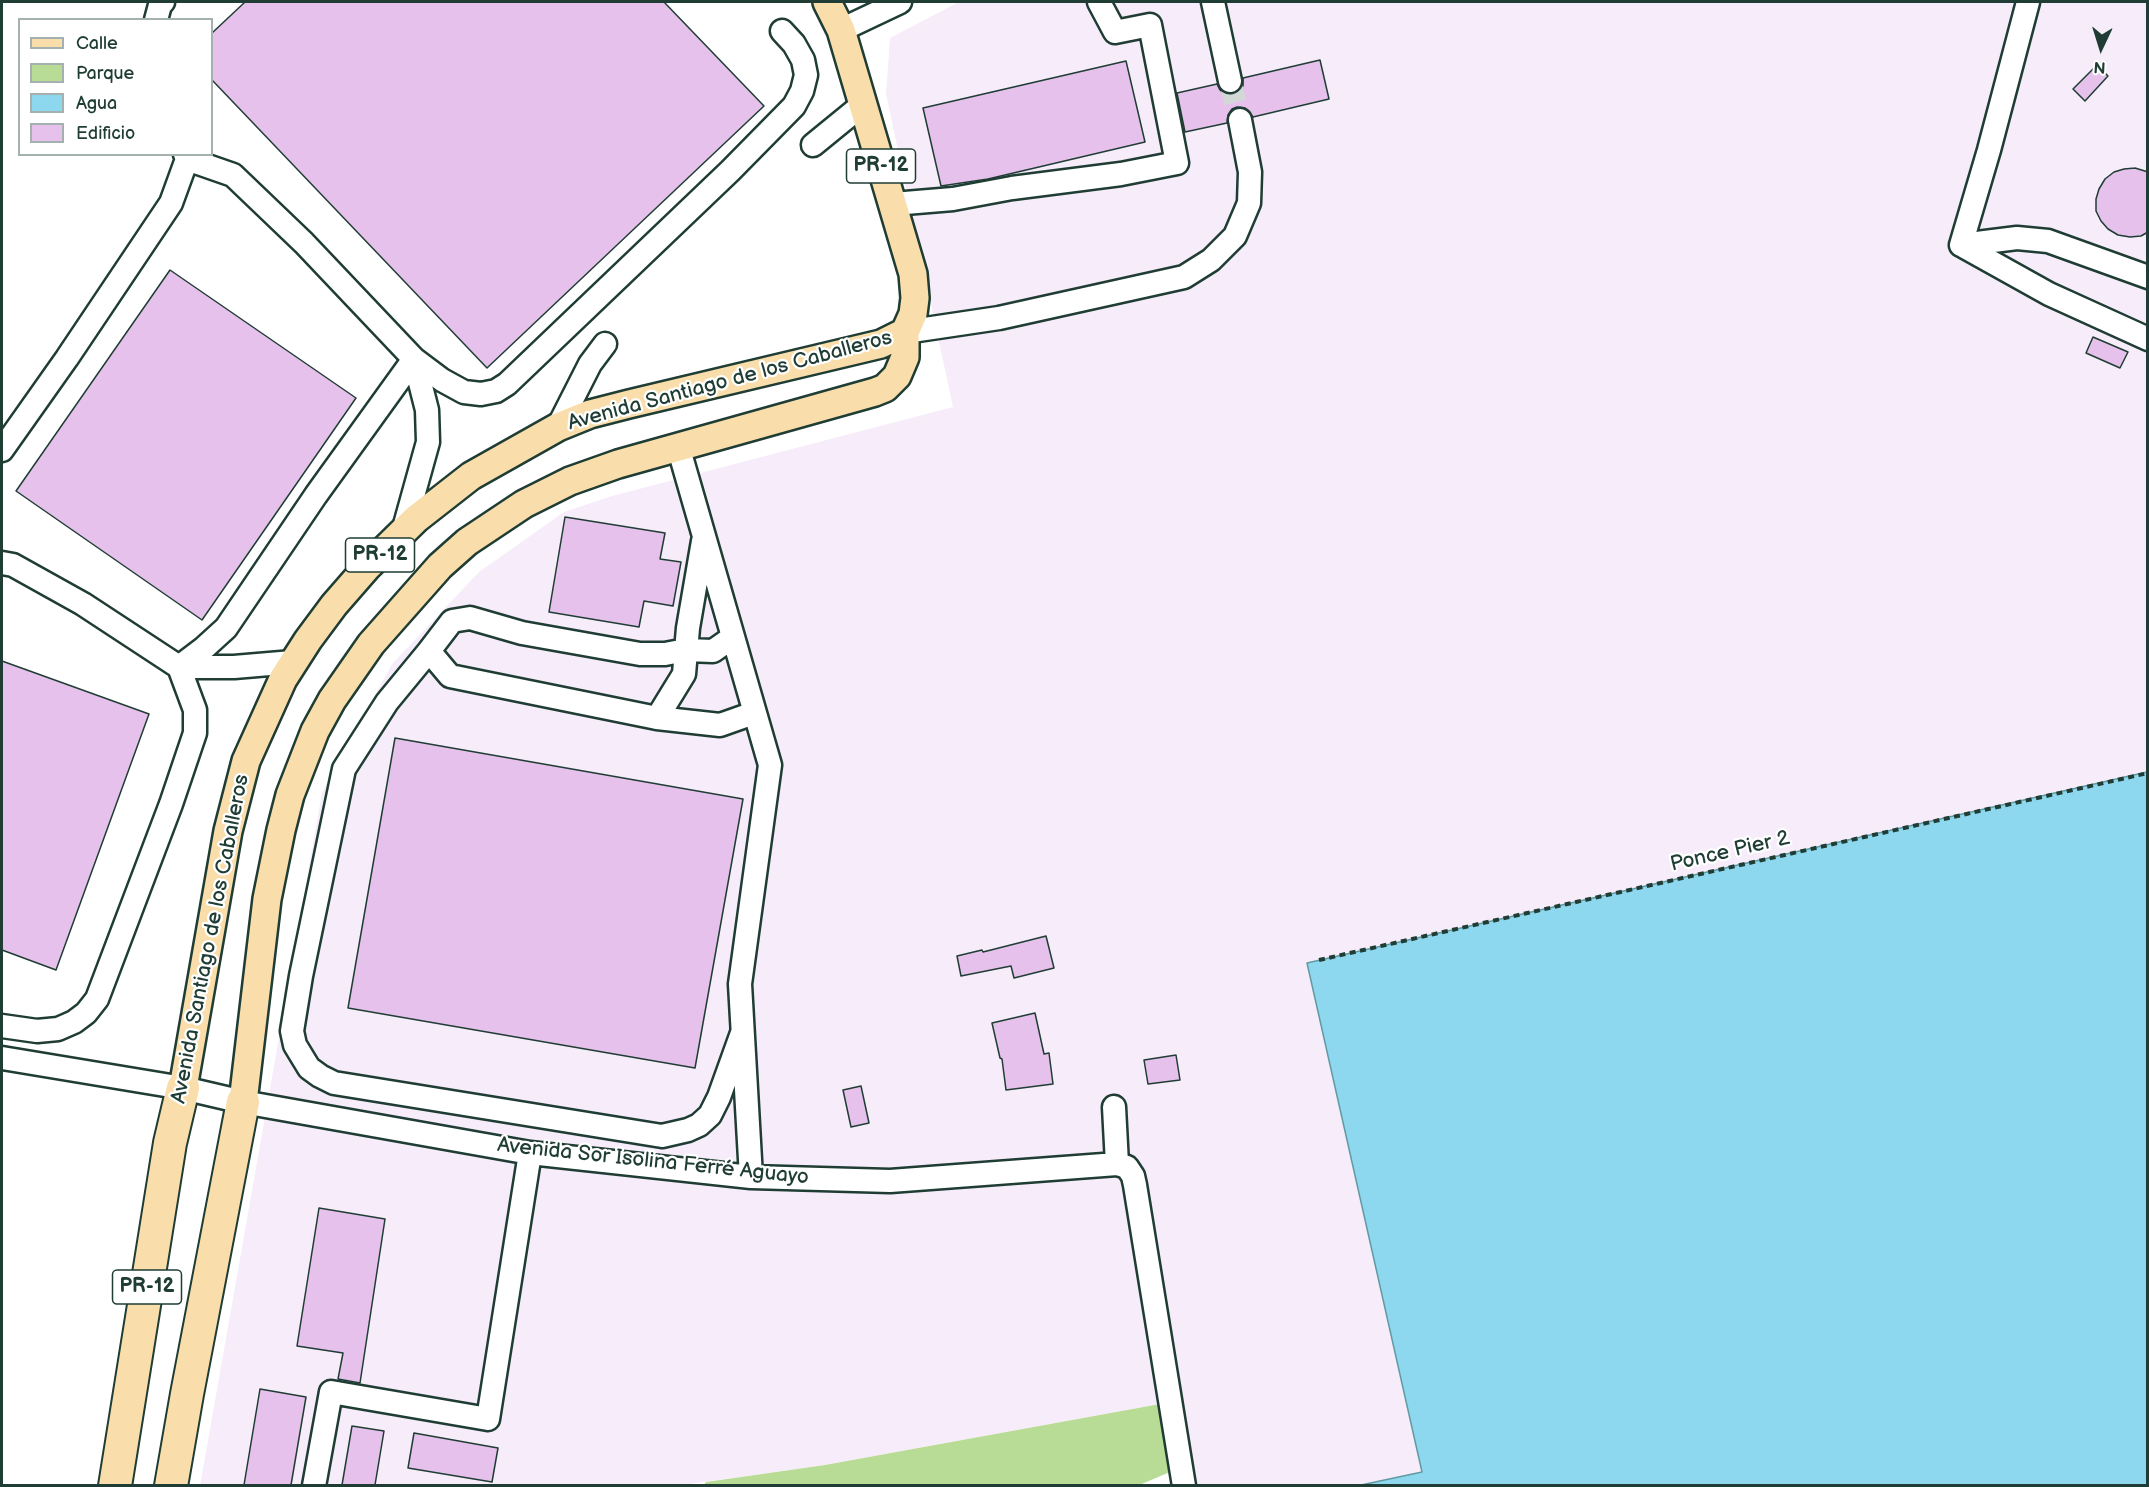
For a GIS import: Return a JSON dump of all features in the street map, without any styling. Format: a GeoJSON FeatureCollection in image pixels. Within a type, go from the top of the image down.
{"type":"FeatureCollection","features":[{"type":"Feature","properties":{"kind":"highway","name":"Avenida Santiago de los Caballeros"},"geometry":{"type":"LineString","coordinates":[[115,1485],[170,1143],[183,1088]]}},
{"type":"Feature","properties":{"kind":"highway","name":"Avenida Santiago de los Caballeros"},"geometry":{"type":"LineString","coordinates":[[171,1485],[186,1394],[243,1102]]}},
{"type":"Feature","properties":{"kind":"main road","name":"Avenida Santiago de los Caballeros"},"geometry":{"type":"LineString","coordinates":[[243,1102],[267,898],[281,830],[302,763],[315,731],[349,672],[440,566],[468,542],[524,504],[570,481],[678,446],[864,397],[885,388],[897,376],[906,350],[905,332],[913,314],[915,283],[841,30],[827,2]]}},
{"type":"Feature","properties":{"kind":"main road","name":"Avenida Santiago de los Caballeros"},"geometry":{"type":"LineString","coordinates":[[183,1088],[214,902],[236,796],[246,761],[265,716],[293,662],[334,605],[368,566],[442,497],[471,476],[558,427],[590,414],[881,344],[905,332]]}},
{"type":"Feature","properties":{"kind":"street"},"geometry":{"type":"LineString","coordinates":[[157,18],[163,2]]}},
{"type":"Feature","properties":{"kind":"street"},"geometry":{"type":"LineString","coordinates":[[841,30],[900,2]]}},
{"type":"Feature","properties":{"kind":"street"},"geometry":{"type":"LineString","coordinates":[[892,204],[953,199],[1012,188],[1121,174],[1177,163],[1150,24],[1115,32],[1099,2]]}},
{"type":"Feature","properties":{"kind":"street"},"geometry":{"type":"LineString","coordinates":[[1213,2],[1230,81]]}},
{"type":"Feature","properties":{"kind":"street"},"geometry":{"type":"LineString","coordinates":[[1961,245],[2028,2]]}},
{"type":"Feature","properties":{"kind":"street"},"geometry":{"type":"LineString","coordinates":[[2,450],[171,203],[186,157],[233,175],[304,243],[414,358],[442,380],[464,392],[481,394],[495,391],[507,384],[730,171],[794,106],[802,91],[806,75],[799,52],[782,30]]}},
{"type":"Feature","properties":{"kind":"street"},"geometry":{"type":"LineString","coordinates":[[813,145],[862,105]]}},
{"type":"Feature","properties":{"kind":"street"},"geometry":{"type":"LineString","coordinates":[[905,332],[999,318],[1184,277],[1211,260],[1234,236],[1250,203],[1250,172],[1240,120]]}},
{"type":"Feature","properties":{"kind":"street"},"geometry":{"type":"LineString","coordinates":[[1961,245],[2017,238],[2048,241],[2148,277]]}},
{"type":"Feature","properties":{"kind":"street"},"geometry":{"type":"LineString","coordinates":[[1961,245],[2049,294],[2148,339]]}},
{"type":"Feature","properties":{"kind":"street"},"geometry":{"type":"LineString","coordinates":[[558,427],[590,364],[604,344]]}},
{"type":"Feature","properties":{"kind":"street"},"geometry":{"type":"LineString","coordinates":[[403,532],[428,442],[427,410],[423,386],[414,358]]}},
{"type":"Feature","properties":{"kind":"street"},"geometry":{"type":"LineString","coordinates":[[179,667],[226,628],[302,515],[414,358]]}},
{"type":"Feature","properties":{"kind":"street"},"geometry":{"type":"LineString","coordinates":[[678,446],[770,765],[740,984],[752,1177]]}},
{"type":"Feature","properties":{"kind":"street"},"geometry":{"type":"LineString","coordinates":[[657,718],[684,674],[694,582],[704,537]]}},
{"type":"Feature","properties":{"kind":"street"},"geometry":{"type":"LineString","coordinates":[[2,563],[13,565],[84,603],[179,667],[234,667],[293,662]]}},
{"type":"Feature","properties":{"kind":"street"},"geometry":{"type":"LineString","coordinates":[[733,637],[713,651],[686,650],[665,654],[630,652],[522,633],[470,618],[452,621],[387,702],[344,769],[292,1031],[295,1045],[309,1068],[320,1077],[334,1083],[662,1136],[688,1130],[699,1125],[710,1115],[719,1097],[742,1033]]}},
{"type":"Feature","properties":{"kind":"street"},"geometry":{"type":"LineString","coordinates":[[429,651],[450,676],[657,718],[720,725],[754,713]]}},
{"type":"Feature","properties":{"kind":"street"},"geometry":{"type":"LineString","coordinates":[[2,1026],[37,1031],[58,1029],[74,1022],[86,1013],[97,999],[171,804],[195,733],[195,710],[179,667]]}},
{"type":"Feature","properties":{"kind":"street","name":"Avenida Sor Isolina Ferré Aguayo"},"geometry":{"type":"LineString","coordinates":[[2,1058],[183,1088],[243,1102],[530,1153],[752,1177],[890,1181],[1117,1164]]}},
{"type":"Feature","properties":{"kind":"street"},"geometry":{"type":"LineString","coordinates":[[1114,1107],[1117,1164],[1127,1167],[1133,1176],[1184,1485]]}},
{"type":"Feature","properties":{"kind":"street"},"geometry":{"type":"LineString","coordinates":[[314,1485],[331,1392],[488,1419],[530,1153]]}},
{"type":"Feature","properties":{"kind":"path","name":"Ponce Pier 2"},"geometry":{"type":"LineString","coordinates":[[1319,960],[2148,773]]}},
{"type":"Feature","properties":{"kind":"shaded area"},"geometry":{"type":"Polygon","coordinates":[[[959,2],[2147,2],[2147,773],[1307,963],[1422,1472],[1361,1486],[1172,1485],[1160,1404],[825,1465],[682,1485],[200,1486],[322,793],[392,664],[479,572],[564,512],[612,496],[953,407],[886,94],[890,38],[959,2]]]}},
{"type":"Feature","properties":{"kind":"green space"},"geometry":{"type":"Polygon","coordinates":[[[1160,1404],[1170,1472],[1137,1486],[703,1486],[706,1482],[825,1465],[1160,1404]]]}},
{"type":"Feature","properties":{"kind":"water"},"geometry":{"type":"Polygon","coordinates":[[[2147,772],[2147,1485],[1361,1485],[1422,1472],[1307,963],[2147,772]]]}},
{"type":"Feature","properties":{"kind":"building"},"geometry":{"type":"Polygon","coordinates":[[[245,2],[664,2],[764,106],[487,368],[213,81],[213,32],[245,2]]]}},
{"type":"Feature","properties":{"kind":"building"},"geometry":{"type":"Polygon","coordinates":[[[1320,60],[1329,99],[1253,117],[1245,108],[1237,107],[1232,109],[1228,115],[1227,123],[1185,132],[1177,93],[1217,84],[1225,94],[1233,94],[1243,86],[1243,78],[1320,60]]]}},
{"type":"Feature","properties":{"kind":"building"},"geometry":{"type":"Polygon","coordinates":[[[1126,61],[1145,142],[988,179],[941,186],[923,108],[1126,61]]]}},
{"type":"Feature","properties":{"kind":"building"},"geometry":{"type":"Polygon","coordinates":[[[2097,65],[2108,76],[2085,101],[2073,89],[2097,65]]]}},
{"type":"Feature","properties":{"kind":"building"},"geometry":{"type":"Polygon","coordinates":[[[2135,168],[2148,172],[2148,232],[2141,236],[2130,237],[2118,235],[2108,229],[2096,211],[2096,199],[2105,179],[2114,172],[2135,168]]]}},
{"type":"Feature","properties":{"kind":"building"},"geometry":{"type":"Polygon","coordinates":[[[170,270],[356,398],[202,620],[16,491],[170,270]]]}},
{"type":"Feature","properties":{"kind":"building"},"geometry":{"type":"Polygon","coordinates":[[[2093,337],[2128,352],[2120,368],[2086,353],[2093,337]]]}},
{"type":"Feature","properties":{"kind":"building"},"geometry":{"type":"Polygon","coordinates":[[[565,517],[665,533],[660,559],[681,562],[673,606],[644,601],[639,627],[549,612],[565,517]]]}},
{"type":"Feature","properties":{"kind":"building"},"geometry":{"type":"Polygon","coordinates":[[[2,661],[149,714],[56,970],[2,950],[2,661]]]}},
{"type":"Feature","properties":{"kind":"building"},"geometry":{"type":"Polygon","coordinates":[[[395,738],[743,799],[695,1068],[348,1008],[395,738]]]}},
{"type":"Feature","properties":{"kind":"building"},"geometry":{"type":"Polygon","coordinates":[[[1046,936],[1054,968],[1014,978],[1011,966],[961,976],[957,956],[1046,936]]]}},
{"type":"Feature","properties":{"kind":"building"},"geometry":{"type":"Polygon","coordinates":[[[1035,1013],[1044,1054],[1049,1053],[1053,1084],[1006,1090],[1002,1059],[992,1023],[1035,1013]]]}},
{"type":"Feature","properties":{"kind":"building"},"geometry":{"type":"Polygon","coordinates":[[[1176,1055],[1180,1080],[1148,1084],[1144,1060],[1176,1055]]]}},
{"type":"Feature","properties":{"kind":"building"},"geometry":{"type":"Polygon","coordinates":[[[861,1086],[869,1123],[851,1127],[843,1090],[861,1086]]]}},
{"type":"Feature","properties":{"kind":"building"},"geometry":{"type":"Polygon","coordinates":[[[319,1208],[385,1219],[360,1383],[338,1379],[343,1353],[297,1346],[319,1208]]]}},
{"type":"Feature","properties":{"kind":"building"},"geometry":{"type":"Polygon","coordinates":[[[260,1389],[306,1397],[291,1485],[244,1485],[260,1389]]]}},
{"type":"Feature","properties":{"kind":"building"},"geometry":{"type":"Polygon","coordinates":[[[352,1426],[384,1431],[375,1485],[342,1485],[352,1426]]]}},
{"type":"Feature","properties":{"kind":"building"},"geometry":{"type":"Polygon","coordinates":[[[414,1433],[498,1448],[492,1482],[408,1468],[414,1433]]]}},
{"type":"Feature","properties":{"kind":"tunnel"},"geometry":{"type":"LineString","coordinates":[[1230,81],[1240,120]]}}]}
